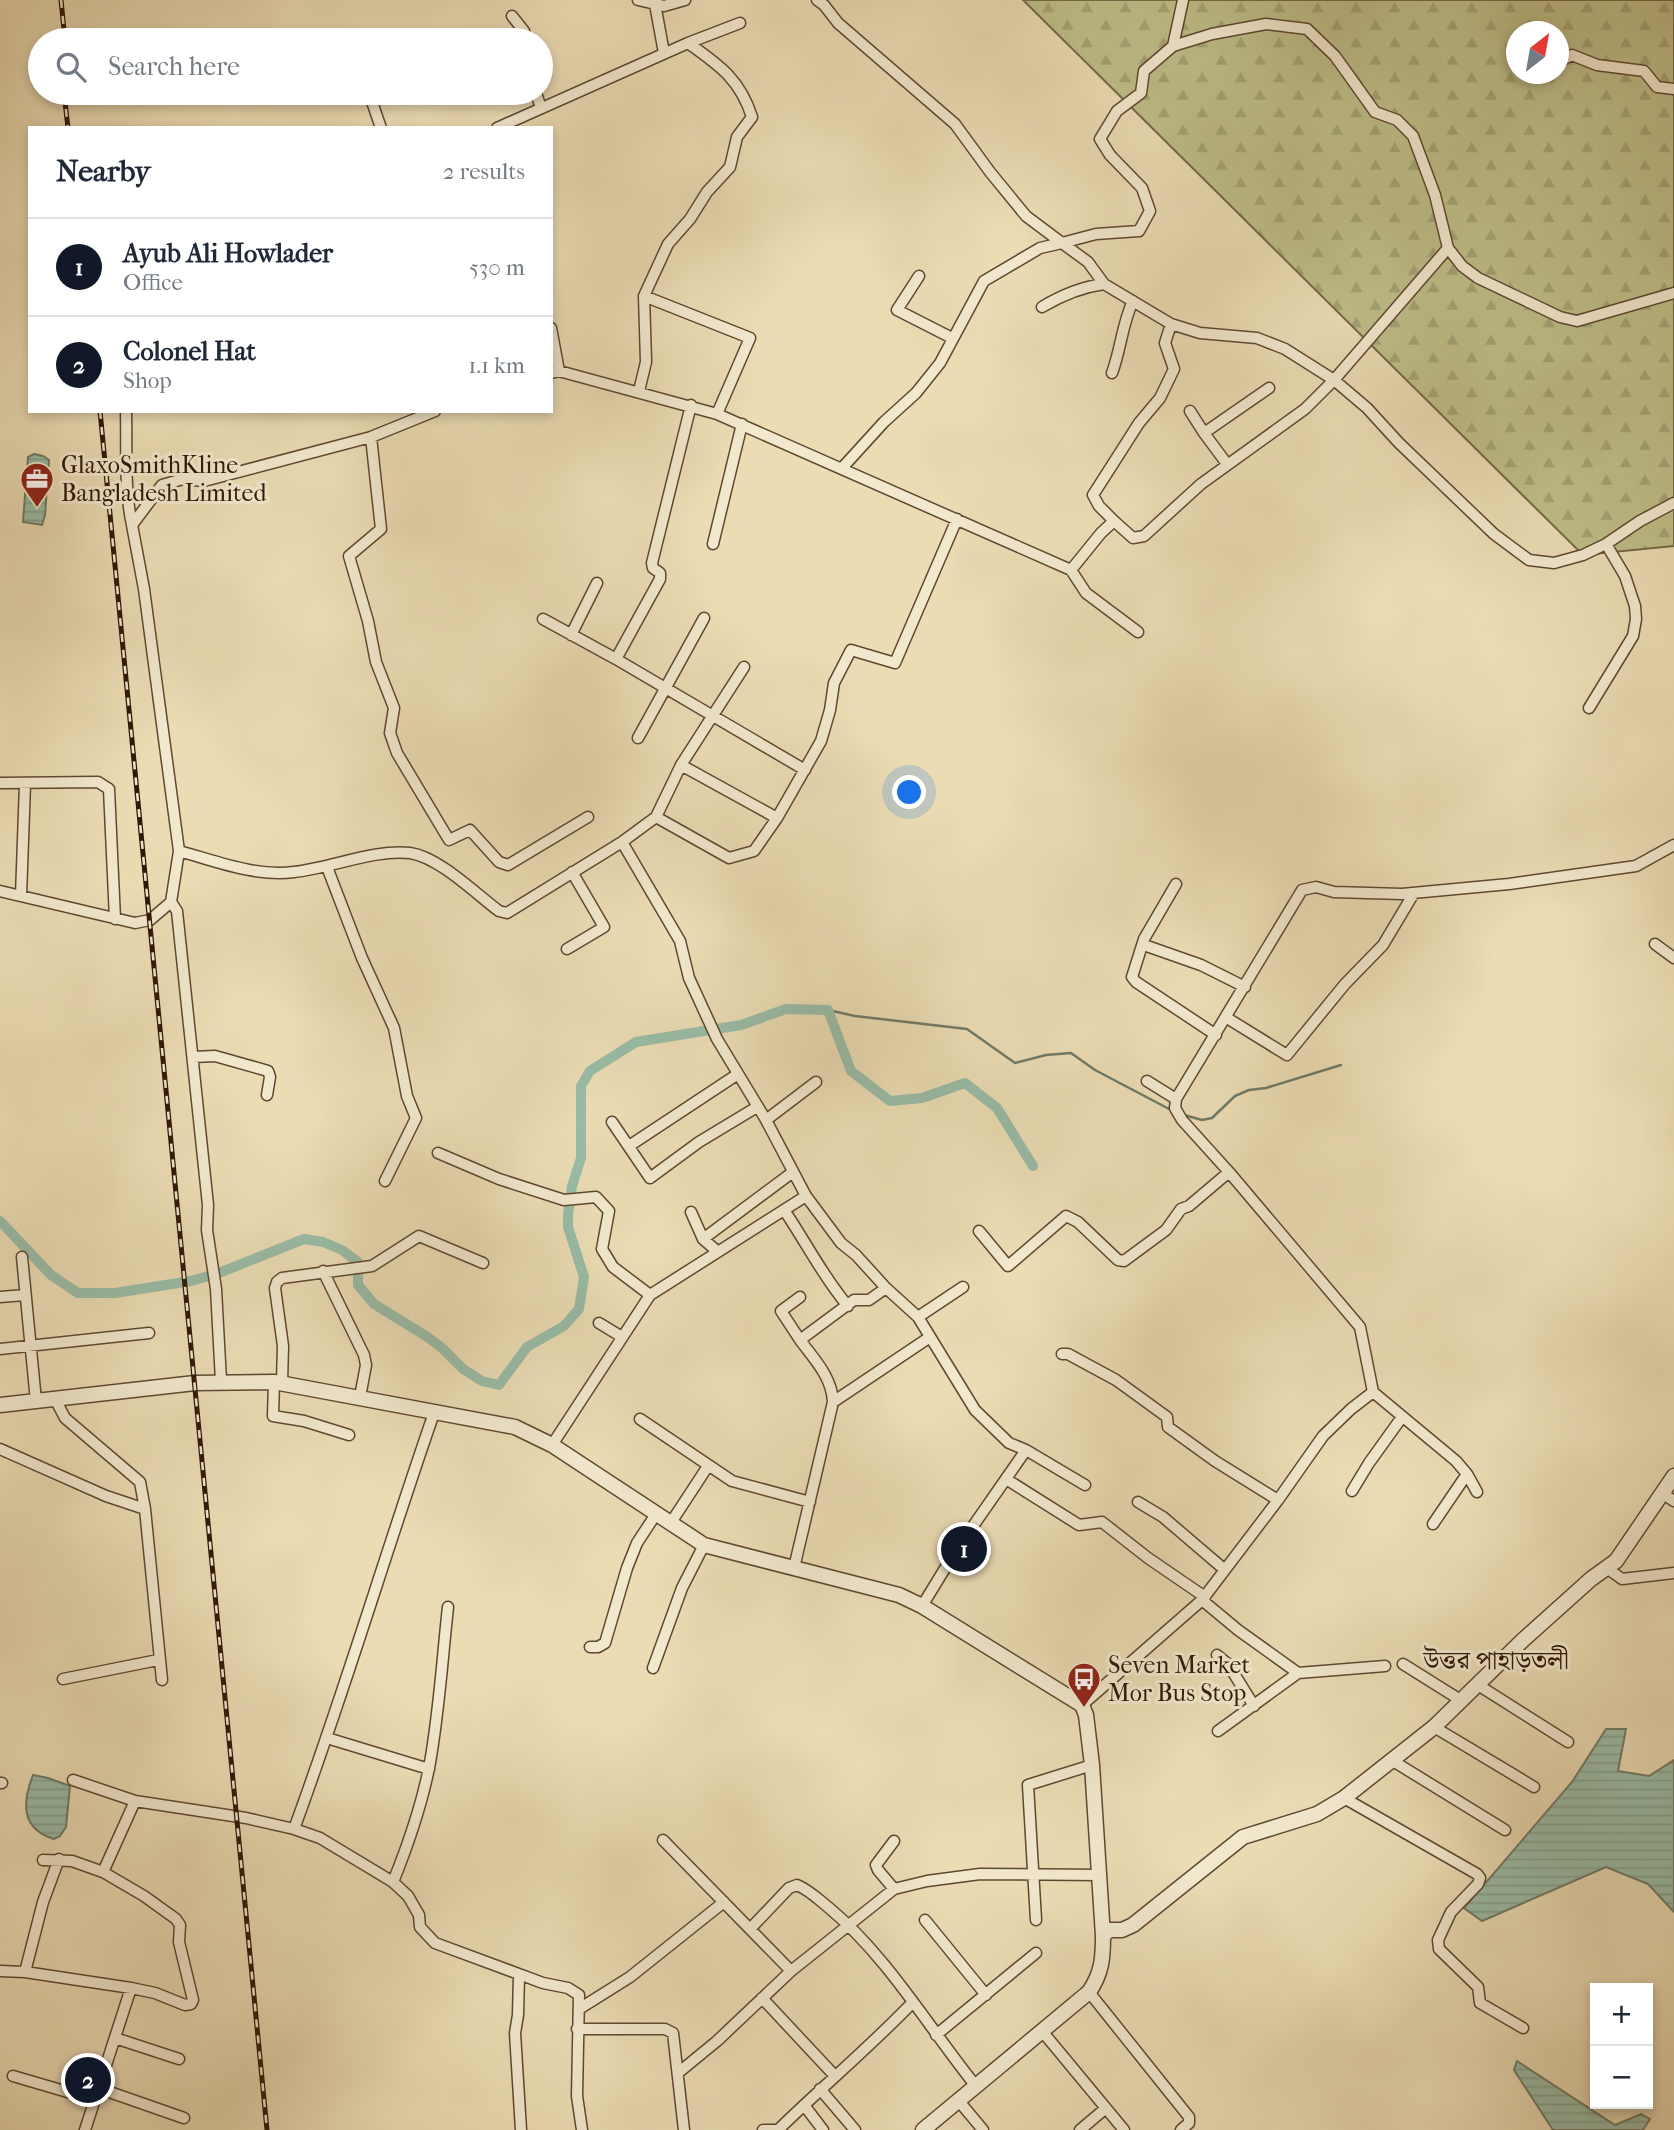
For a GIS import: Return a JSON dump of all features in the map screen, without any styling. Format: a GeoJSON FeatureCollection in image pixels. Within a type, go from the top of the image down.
{"type":"FeatureCollection","features":[{"type":"Feature","properties":{"kind":"street"},"geometry":{"type":"LineString","coordinates":[[638,0],[664,6],[685,0]]}},
{"type":"Feature","properties":{"kind":"street"},"geometry":{"type":"LineString","coordinates":[[817,0],[838,23],[956,124],[1026,216],[1088,262],[1104,284],[1171,324],[1200,333],[1257,338],[1285,349],[1334,380],[1367,408],[1399,443],[1494,534],[1529,560],[1554,563],[1583,555],[1674,503]]}},
{"type":"Feature","properties":{"kind":"street"},"geometry":{"type":"LineString","coordinates":[[1173,46],[1182,0]]}},
{"type":"Feature","properties":{"kind":"street"},"geometry":{"type":"LineString","coordinates":[[655,4],[664,53]]}},
{"type":"Feature","properties":{"kind":"street"},"geometry":{"type":"LineString","coordinates":[[512,16],[522,28]]}},
{"type":"Feature","properties":{"kind":"street"},"geometry":{"type":"LineString","coordinates":[[553,103],[664,53],[740,23]]}},
{"type":"Feature","properties":{"kind":"street"},"geometry":{"type":"LineString","coordinates":[[843,467],[884,422],[916,393],[940,363],[984,281],[1040,248],[1096,234],[1139,231],[1150,211],[1142,188],[1110,155],[1100,139],[1117,111],[1141,93],[1144,71],[1173,46],[1212,34],[1266,24],[1307,29],[1335,56],[1375,112],[1397,120],[1413,136],[1435,195],[1448,248],[1462,266],[1478,278],[1560,317],[1577,321],[1674,293]]}},
{"type":"Feature","properties":{"kind":"street"},"geometry":{"type":"LineString","coordinates":[[639,391],[646,362],[644,296],[668,244],[690,219],[707,192],[730,167],[737,137],[752,117],[745,97],[724,68],[688,43]]}},
{"type":"Feature","properties":{"kind":"street"},"geometry":{"type":"LineString","coordinates":[[1569,57],[1573,55],[1597,65],[1644,71],[1657,87],[1674,89]]}},
{"type":"Feature","properties":{"kind":"street"},"geometry":{"type":"LineString","coordinates":[[373,105],[380,126]]}},
{"type":"Feature","properties":{"kind":"street"},"geometry":{"type":"LineString","coordinates":[[501,126],[548,105]]}},
{"type":"Feature","properties":{"kind":"street"},"geometry":{"type":"LineString","coordinates":[[1171,324],[1165,342],[1174,369],[1160,398],[1139,423],[1093,495],[1099,506],[1133,538],[1144,536],[1177,504],[1227,464],[1305,409],[1334,380],[1448,248]]}},
{"type":"Feature","properties":{"kind":"street"},"geometry":{"type":"LineString","coordinates":[[919,276],[897,310],[952,338]]}},
{"type":"Feature","properties":{"kind":"street"},"geometry":{"type":"LineString","coordinates":[[1042,307],[1059,296],[1084,287],[1104,284]]}},
{"type":"Feature","properties":{"kind":"street"},"geometry":{"type":"LineString","coordinates":[[644,296],[750,338],[717,414]]}},
{"type":"Feature","properties":{"kind":"street"},"geometry":{"type":"LineString","coordinates":[[1112,373],[1125,317],[1133,301]]}},
{"type":"Feature","properties":{"kind":"street"},"geometry":{"type":"LineString","coordinates":[[553,350],[555,372],[639,391],[717,414],[843,467],[1071,570],[1086,593],[1138,632]]}},
{"type":"Feature","properties":{"kind":"street"},"geometry":{"type":"LineString","coordinates":[[1205,433],[1269,388]]}},
{"type":"Feature","properties":{"kind":"street"},"geometry":{"type":"LineString","coordinates":[[616,659],[660,579],[660,573],[653,568],[652,563],[691,405]]}},
{"type":"Feature","properties":{"kind":"street"},"geometry":{"type":"LineString","coordinates":[[1190,411],[1227,464]]}},
{"type":"Feature","properties":{"kind":"street"},"geometry":{"type":"LineString","coordinates":[[0,891],[135,923],[150,920],[171,902],[179,851],[144,589],[132,525],[127,475],[126,413]]}},
{"type":"Feature","properties":{"kind":"street"},"geometry":{"type":"LineString","coordinates":[[132,525],[162,485],[183,480],[204,481],[370,437],[430,413]]}},
{"type":"Feature","properties":{"kind":"street"},"geometry":{"type":"LineString","coordinates":[[713,544],[742,424]]}},
{"type":"Feature","properties":{"kind":"street"},"geometry":{"type":"LineString","coordinates":[[370,437],[380,529],[349,556],[368,621],[376,663],[394,708],[390,733],[412,780],[449,840],[470,830],[499,862],[509,865],[588,817]]}},
{"type":"Feature","properties":{"kind":"street"},"geometry":{"type":"LineString","coordinates":[[656,817],[729,858],[754,851],[777,818],[821,741],[831,710],[834,683],[851,650],[895,663],[957,519]]}},
{"type":"Feature","properties":{"kind":"street"},"geometry":{"type":"LineString","coordinates":[[1071,570],[1101,533],[1114,522]]}},
{"type":"Feature","properties":{"kind":"street"},"geometry":{"type":"LineString","coordinates":[[1589,708],[1633,636],[1636,619],[1635,606],[1625,576],[1606,544]]}},
{"type":"Feature","properties":{"kind":"street"},"geometry":{"type":"LineString","coordinates":[[571,635],[597,583]]}},
{"type":"Feature","properties":{"kind":"street"},"geometry":{"type":"LineString","coordinates":[[638,738],[704,618]]}},
{"type":"Feature","properties":{"kind":"street"},"geometry":{"type":"LineString","coordinates":[[543,619],[806,770]]}},
{"type":"Feature","properties":{"kind":"street"},"geometry":{"type":"LineString","coordinates":[[179,851],[257,872],[291,873],[384,853],[411,853],[430,859],[499,911],[507,913],[622,842],[656,817],[681,765],[744,667]]}},
{"type":"Feature","properties":{"kind":"street"},"geometry":{"type":"LineString","coordinates":[[681,765],[777,818]]}},
{"type":"Feature","properties":{"kind":"street"},"geometry":{"type":"LineString","coordinates":[[0,783],[98,782],[109,789],[115,919]]}},
{"type":"Feature","properties":{"kind":"street"},"geometry":{"type":"LineString","coordinates":[[21,896],[25,784]]}},
{"type":"Feature","properties":{"kind":"street"},"geometry":{"type":"LineString","coordinates":[[622,842],[680,941],[689,978],[717,1039],[766,1120],[806,1196],[841,1243],[918,1317],[975,1410],[1009,1443],[1085,1485]]}},
{"type":"Feature","properties":{"kind":"street"},"geometry":{"type":"LineString","coordinates":[[1176,1103],[1302,890],[1310,886],[1334,892],[1414,893],[1509,884],[1636,866],[1674,845]]}},
{"type":"Feature","properties":{"kind":"street"},"geometry":{"type":"LineString","coordinates":[[327,867],[362,958],[394,1028],[407,1096],[416,1118],[385,1181]]}},
{"type":"Feature","properties":{"kind":"street"},"geometry":{"type":"LineString","coordinates":[[567,949],[604,927],[572,872]]}},
{"type":"Feature","properties":{"kind":"street"},"geometry":{"type":"LineString","coordinates":[[1176,884],[1144,939],[1132,977],[1216,1035]]}},
{"type":"Feature","properties":{"kind":"street"},"geometry":{"type":"LineString","coordinates":[[1227,1018],[1287,1055],[1345,984],[1382,945],[1414,893]]}},
{"type":"Feature","properties":{"kind":"street"},"geometry":{"type":"LineString","coordinates":[[171,902],[177,911],[193,1056],[216,1289],[221,1381]]}},
{"type":"Feature","properties":{"kind":"street"},"geometry":{"type":"LineString","coordinates":[[1655,944],[1674,958]]}},
{"type":"Feature","properties":{"kind":"street"},"geometry":{"type":"LineString","coordinates":[[1144,945],[1201,965],[1245,986]]}},
{"type":"Feature","properties":{"kind":"street"},"geometry":{"type":"LineString","coordinates":[[193,1056],[215,1056],[268,1071],[270,1077],[267,1095]]}},
{"type":"Feature","properties":{"kind":"street"},"geometry":{"type":"LineString","coordinates":[[629,1146],[738,1074]]}},
{"type":"Feature","properties":{"kind":"street"},"geometry":{"type":"LineString","coordinates":[[766,1120],[816,1082]]}},
{"type":"Feature","properties":{"kind":"street"},"geometry":{"type":"LineString","coordinates":[[1147,1082],[1176,1103],[1182,1121],[1229,1172],[1360,1327],[1373,1392],[1456,1461],[1477,1492]]}},
{"type":"Feature","properties":{"kind":"street"},"geometry":{"type":"LineString","coordinates":[[612,1122],[650,1178],[699,1142],[757,1107]]}},
{"type":"Feature","properties":{"kind":"street"},"geometry":{"type":"LineString","coordinates":[[438,1153],[499,1179],[564,1199],[596,1197],[609,1211],[602,1249],[614,1267],[650,1296]]}},
{"type":"Feature","properties":{"kind":"street"},"geometry":{"type":"LineString","coordinates":[[703,1239],[793,1172]]}},
{"type":"Feature","properties":{"kind":"street"},"geometry":{"type":"LineString","coordinates":[[979,1231],[1008,1266],[1066,1216],[1078,1223],[1118,1260],[1124,1261],[1166,1230],[1181,1209],[1189,1206],[1229,1172]]}},
{"type":"Feature","properties":{"kind":"street"},"geometry":{"type":"LineString","coordinates":[[552,1445],[650,1296],[806,1196]]}},
{"type":"Feature","properties":{"kind":"street"},"geometry":{"type":"LineString","coordinates":[[784,1210],[815,1257],[828,1283],[848,1307]]}},
{"type":"Feature","properties":{"kind":"street"},"geometry":{"type":"LineString","coordinates":[[691,1212],[703,1239],[718,1252]]}},
{"type":"Feature","properties":{"kind":"street"},"geometry":{"type":"LineString","coordinates":[[349,1435],[323,1426],[274,1416],[282,1346],[275,1288],[277,1282],[282,1278],[372,1266],[419,1236],[483,1263]]}},
{"type":"Feature","properties":{"kind":"street"},"geometry":{"type":"LineString","coordinates":[[22,1257],[36,1401]]}},
{"type":"Feature","properties":{"kind":"street"},"geometry":{"type":"LineString","coordinates":[[324,1271],[364,1354],[366,1365],[360,1397]]}},
{"type":"Feature","properties":{"kind":"street"},"geometry":{"type":"LineString","coordinates":[[918,1317],[963,1287]]}},
{"type":"Feature","properties":{"kind":"street"},"geometry":{"type":"LineString","coordinates":[[800,1340],[854,1300],[869,1300],[886,1288]]}},
{"type":"Feature","properties":{"kind":"street"},"geometry":{"type":"LineString","coordinates":[[0,1297],[24,1295]]}},
{"type":"Feature","properties":{"kind":"street"},"geometry":{"type":"LineString","coordinates":[[794,1567],[833,1402],[828,1378],[781,1311],[800,1297]]}},
{"type":"Feature","properties":{"kind":"street"},"geometry":{"type":"LineString","coordinates":[[599,1323],[622,1337]]}},
{"type":"Feature","properties":{"kind":"street"},"geometry":{"type":"LineString","coordinates":[[0,1349],[149,1333]]}},
{"type":"Feature","properties":{"kind":"street"},"geometry":{"type":"LineString","coordinates":[[833,1402],[930,1337]]}},
{"type":"Feature","properties":{"kind":"street"},"geometry":{"type":"LineString","coordinates":[[1062,1354],[1068,1354],[1116,1380],[1167,1417],[1170,1423],[1168,1427],[1215,1461],[1278,1500]]}},
{"type":"Feature","properties":{"kind":"street"},"geometry":{"type":"LineString","coordinates":[[0,1405],[221,1381],[278,1382],[515,1427],[552,1445],[704,1545],[899,1595],[922,1606],[1082,1705],[1086,1716],[1092,1765],[1100,1875],[1103,1962],[1098,1978],[1089,1992],[923,2130]]}},
{"type":"Feature","properties":{"kind":"street"},"geometry":{"type":"LineString","coordinates":[[1082,1705],[1203,1598],[1278,1500],[1322,1436],[1373,1392]]}},
{"type":"Feature","properties":{"kind":"street"},"geometry":{"type":"LineString","coordinates":[[55,1399],[65,1418],[140,1482],[162,1680]]}},
{"type":"Feature","properties":{"kind":"street"},"geometry":{"type":"LineString","coordinates":[[294,1829],[327,1738],[434,1413]]}},
{"type":"Feature","properties":{"kind":"street"},"geometry":{"type":"LineString","coordinates":[[1352,1491],[1402,1417]]}},
{"type":"Feature","properties":{"kind":"street"},"geometry":{"type":"LineString","coordinates":[[640,1419],[732,1481],[810,1502]]}},
{"type":"Feature","properties":{"kind":"street"},"geometry":{"type":"LineString","coordinates":[[0,1449],[106,1496],[145,1509]]}},
{"type":"Feature","properties":{"kind":"street"},"geometry":{"type":"LineString","coordinates":[[922,1606],[955,1552],[1026,1450]]}},
{"type":"Feature","properties":{"kind":"street"},"geometry":{"type":"LineString","coordinates":[[670,1524],[708,1466]]}},
{"type":"Feature","properties":{"kind":"street"},"geometry":{"type":"LineString","coordinates":[[1433,1524],[1467,1474]]}},
{"type":"Feature","properties":{"kind":"street"},"geometry":{"type":"LineString","coordinates":[[1103,1936],[1109,1930],[1122,1930],[1133,1925],[1243,1837],[1317,1814],[1344,1798],[1393,1761],[1434,1727],[1523,1640],[1591,1579],[1616,1561],[1668,1497],[1674,1476]]}},
{"type":"Feature","properties":{"kind":"street"},"geometry":{"type":"LineString","coordinates":[[1006,1479],[1079,1525],[1102,1522],[1203,1598],[1238,1630],[1298,1673]]}},
{"type":"Feature","properties":{"kind":"street"},"geometry":{"type":"LineString","coordinates":[[1138,1502],[1163,1517],[1225,1570]]}},
{"type":"Feature","properties":{"kind":"street"},"geometry":{"type":"LineString","coordinates":[[590,1647],[605,1643],[627,1567],[656,1514]]}},
{"type":"Feature","properties":{"kind":"street"},"geometry":{"type":"LineString","coordinates":[[653,1668],[682,1588],[704,1545]]}},
{"type":"Feature","properties":{"kind":"street"},"geometry":{"type":"LineString","coordinates":[[1608,1569],[1622,1579],[1674,1573]]}},
{"type":"Feature","properties":{"kind":"street"},"geometry":{"type":"LineString","coordinates":[[393,1882],[410,1838],[429,1769],[447,1607]]}},
{"type":"Feature","properties":{"kind":"street"},"geometry":{"type":"LineString","coordinates":[[1216,1656],[1228,1664],[1254,1706]]}},
{"type":"Feature","properties":{"kind":"street"},"geometry":{"type":"LineString","coordinates":[[63,1679],[158,1660]]}},
{"type":"Feature","properties":{"kind":"street"},"geometry":{"type":"LineString","coordinates":[[1403,1664],[1462,1701]]}},
{"type":"Feature","properties":{"kind":"street"},"geometry":{"type":"LineString","coordinates":[[1218,1731],[1298,1673],[1385,1666]]}},
{"type":"Feature","properties":{"kind":"street"},"geometry":{"type":"LineString","coordinates":[[1478,1685],[1568,1742]]}},
{"type":"Feature","properties":{"kind":"street"},"geometry":{"type":"LineString","coordinates":[[1434,1727],[1534,1787]]}},
{"type":"Feature","properties":{"kind":"street"},"geometry":{"type":"LineString","coordinates":[[327,1738],[429,1769]]}},
{"type":"Feature","properties":{"kind":"street"},"geometry":{"type":"LineString","coordinates":[[1393,1761],[1505,1829]]}},
{"type":"Feature","properties":{"kind":"street"},"geometry":{"type":"LineString","coordinates":[[1035,1920],[1028,1785],[1092,1765]]}},
{"type":"Feature","properties":{"kind":"street"},"geometry":{"type":"LineString","coordinates":[[73,1780],[135,1801],[197,1809],[294,1829],[320,1838],[393,1882],[408,1896],[419,1914],[420,1927],[435,1943],[542,1983],[568,1988],[579,1995],[578,2096],[582,2130]]}},
{"type":"Feature","properties":{"kind":"street"},"geometry":{"type":"LineString","coordinates":[[1344,1798],[1477,1874],[1480,1878],[1478,1884],[1451,1912],[1438,1940],[1439,1950],[1478,1987],[1480,2003],[1523,2028]]}},
{"type":"Feature","properties":{"kind":"street"},"geometry":{"type":"LineString","coordinates":[[103,1872],[135,1801]]}},
{"type":"Feature","properties":{"kind":"street"},"geometry":{"type":"LineString","coordinates":[[663,1840],[791,1971]]}},
{"type":"Feature","properties":{"kind":"street"},"geometry":{"type":"LineString","coordinates":[[894,1842],[876,1865],[894,1889]]}},
{"type":"Feature","properties":{"kind":"street"},"geometry":{"type":"LineString","coordinates":[[25,1972],[43,1902],[59,1859]]}},
{"type":"Feature","properties":{"kind":"street"},"geometry":{"type":"LineString","coordinates":[[0,1971],[25,1972],[131,1988],[155,1993],[186,2005],[193,2000],[179,1942],[180,1925],[176,1919],[103,1872],[59,1859],[43,1860]]}},
{"type":"Feature","properties":{"kind":"street"},"geometry":{"type":"LineString","coordinates":[[678,2073],[791,1971],[894,1889],[981,1874],[1100,1875]]}},
{"type":"Feature","properties":{"kind":"street"},"geometry":{"type":"LineString","coordinates":[[750,1929],[789,1888],[797,1885],[806,1889],[850,1924],[914,2002],[975,2085]]}},
{"type":"Feature","properties":{"kind":"street"},"geometry":{"type":"LineString","coordinates":[[579,2009],[631,1976],[723,1902]]}},
{"type":"Feature","properties":{"kind":"street"},"geometry":{"type":"LineString","coordinates":[[925,1920],[986,1994]]}},
{"type":"Feature","properties":{"kind":"street"},"geometry":{"type":"LineString","coordinates":[[936,2035],[1036,1953]]}},
{"type":"Feature","properties":{"kind":"street"},"geometry":{"type":"LineString","coordinates":[[519,1975],[515,2033],[522,2130]]}},
{"type":"Feature","properties":{"kind":"street"},"geometry":{"type":"LineString","coordinates":[[85,2130],[131,1988]]}},
{"type":"Feature","properties":{"kind":"street"},"geometry":{"type":"LineString","coordinates":[[1089,1992],[1189,2116],[1189,2123],[1181,2130]]}},
{"type":"Feature","properties":{"kind":"street"},"geometry":{"type":"LineString","coordinates":[[762,1998],[834,2075]]}},
{"type":"Feature","properties":{"kind":"street"},"geometry":{"type":"LineString","coordinates":[[763,2130],[779,2130],[914,2002]]}},
{"type":"Feature","properties":{"kind":"street"},"geometry":{"type":"LineString","coordinates":[[578,2029],[673,2033],[684,2130]]}},
{"type":"Feature","properties":{"kind":"street"},"geometry":{"type":"LineString","coordinates":[[1042,2031],[1124,2130]]}},
{"type":"Feature","properties":{"kind":"street"},"geometry":{"type":"LineString","coordinates":[[115,2038],[179,2059]]}},
{"type":"Feature","properties":{"kind":"street"},"geometry":{"type":"LineString","coordinates":[[13,2076],[94,2101]]}},
{"type":"Feature","properties":{"kind":"street"},"geometry":{"type":"LineString","coordinates":[[99,2088],[184,2118]]}},
{"type":"Feature","properties":{"kind":"street"},"geometry":{"type":"LineString","coordinates":[[820,2089],[855,2130]]}},
{"type":"Feature","properties":{"kind":"street"},"geometry":{"type":"LineString","coordinates":[[958,2100],[983,2130]]}},
{"type":"Feature","properties":{"kind":"street"},"geometry":{"type":"LineString","coordinates":[[804,2105],[823,2130]]}},
{"type":"Feature","properties":{"kind":"street"},"geometry":{"type":"LineString","coordinates":[[1080,2130],[1106,2108]]}},
{"type":"Feature","properties":{"kind":"green space"},"geometry":{"type":"Polygon","coordinates":[[[1023,0],[1674,0],[1674,546],[1583,555],[1023,0]]]}},
{"type":"Feature","properties":{"kind":"shaded area"},"geometry":{"type":"Polygon","coordinates":[[[34,454],[49,460],[42,525],[23,522],[28,457],[34,454]]]}},
{"type":"Feature","properties":{"kind":"shaded area"},"geometry":{"type":"Polygon","coordinates":[[[1606,1729],[1626,1729],[1618,1771],[1649,1776],[1674,1760],[1674,1912],[1648,1884],[1606,1867],[1482,1921],[1464,1908],[1572,1782],[1606,1729]]]}},
{"type":"Feature","properties":{"kind":"shaded area"},"geometry":{"type":"Polygon","coordinates":[[[33,1775],[70,1786],[66,1827],[60,1836],[54,1839],[35,1829],[27,1814],[27,1795],[33,1775]]]}},
{"type":"Feature","properties":{"kind":"shaded area"},"geometry":{"type":"Polygon","coordinates":[[[1517,2061],[1615,2125],[1641,2114],[1650,2119],[1643,2130],[1553,2130],[1514,2070],[1517,2061]]]}},
{"type":"Feature","properties":{"kind":"waterway"},"geometry":{"type":"LineString","coordinates":[[0,1221],[51,1275],[78,1293],[115,1293],[191,1281],[219,1273],[304,1239],[323,1242],[342,1250],[358,1262],[358,1285],[374,1304],[426,1336],[463,1369],[482,1381],[499,1385],[527,1347],[564,1326],[579,1309],[584,1277],[568,1227],[568,1215],[572,1186],[581,1158],[581,1086],[590,1071],[636,1042],[741,1025],[786,1009],[828,1010],[851,1071],[890,1101],[922,1098],[965,1083],[997,1108],[1033,1166]]}},
{"type":"Feature","properties":{"kind":"waterway"},"geometry":{"type":"LineString","coordinates":[[828,1010],[855,1016],[967,1029],[1015,1063],[1046,1055],[1071,1053],[1095,1070],[1171,1110]]}},
{"type":"Feature","properties":{"kind":"waterway"},"geometry":{"type":"LineString","coordinates":[[1184,1115],[1202,1120],[1212,1118],[1235,1096],[1249,1090],[1266,1088],[1341,1065]]}},
{"type":"Feature","properties":{"kind":"railway"},"geometry":{"type":"LineString","coordinates":[[61,0],[64,28]]}},
{"type":"Feature","properties":{"kind":"railway"},"geometry":{"type":"LineString","coordinates":[[65,105],[68,126]]}},
{"type":"Feature","properties":{"kind":"railway"},"geometry":{"type":"LineString","coordinates":[[100,413],[267,2130]]}},
{"type":"Feature","properties":{"kind":"place","name":"GlaxoSmithKline Bangladesh Limited"},"geometry":{"type":"Point","coordinates":[37,509]}},
{"type":"Feature","properties":{"kind":"place","name":"Ayub Ali Howlader"},"geometry":{"type":"Point","coordinates":[964,1549]}},
{"type":"Feature","properties":{"kind":"place","name":"Seven Market Mor Bus Stop"},"geometry":{"type":"Point","coordinates":[1084,1709]}},
{"type":"Feature","properties":{"kind":"place","name":"Colonel Hat"},"geometry":{"type":"Point","coordinates":[88,2080]}},
{"type":"Feature","properties":{"kind":"district","name":"উত্তর পাহাড়তলী"},"geometry":{"type":"Point","coordinates":[1496,1660]}}]}
